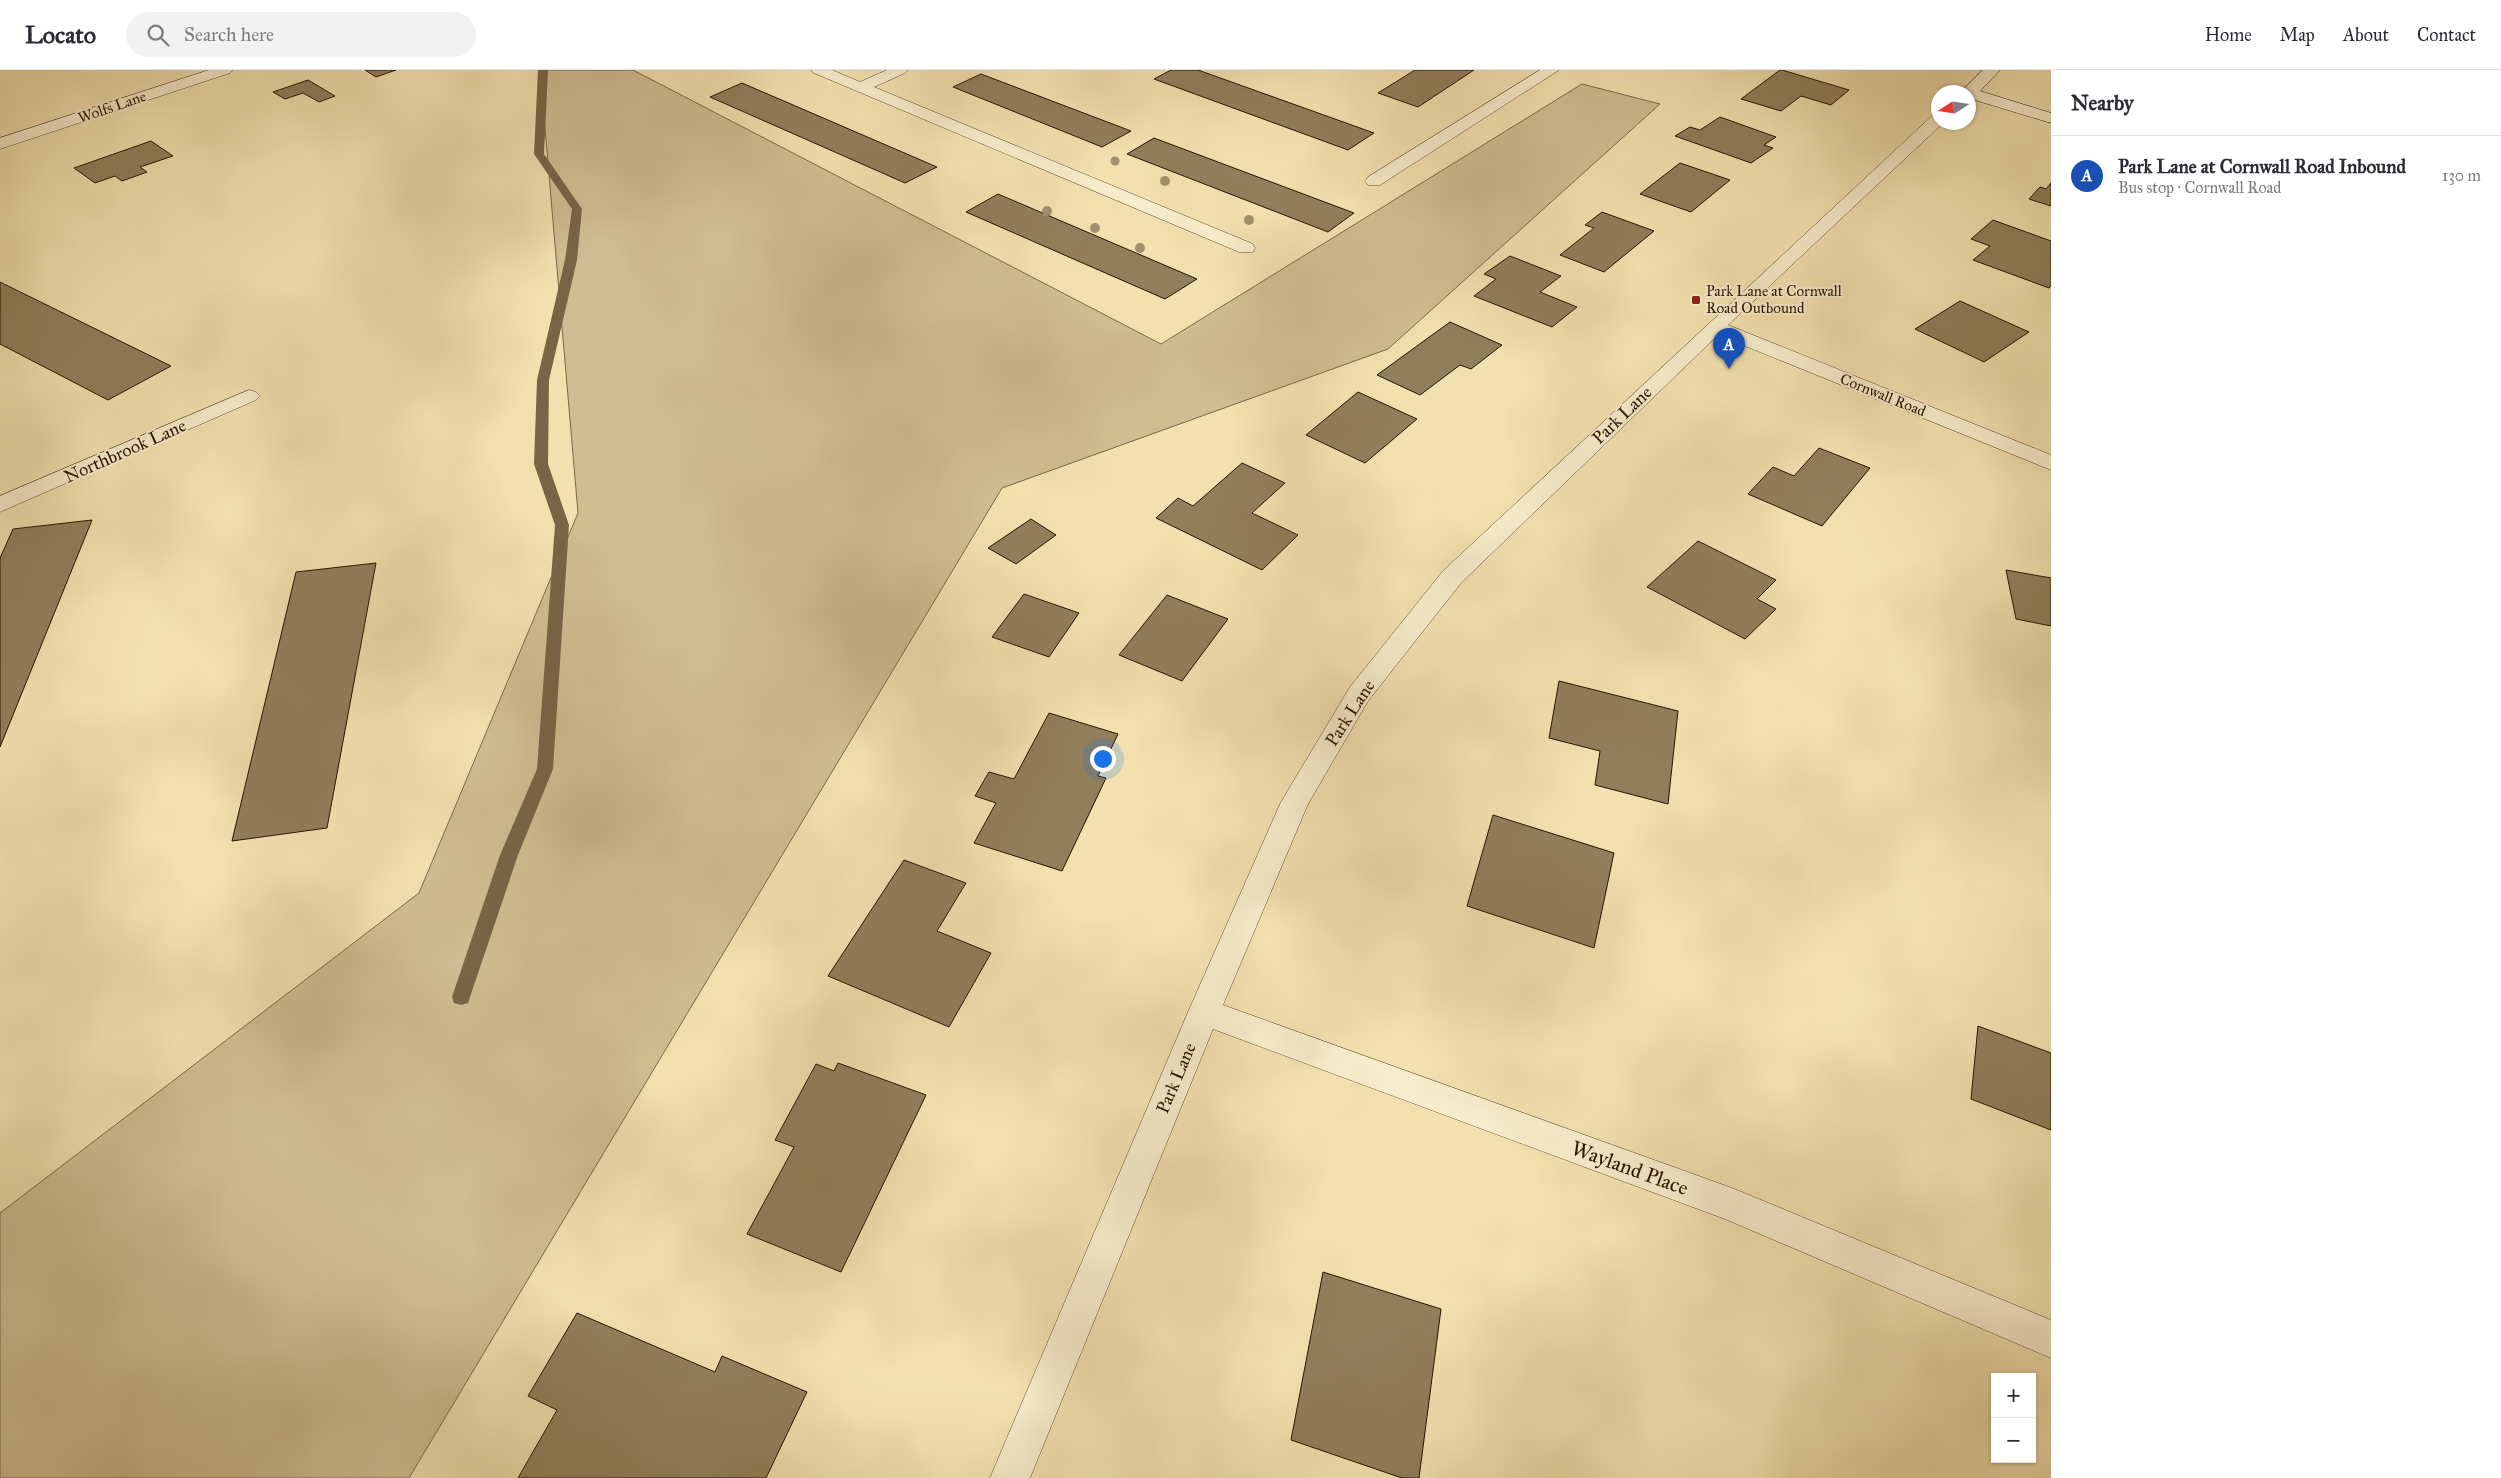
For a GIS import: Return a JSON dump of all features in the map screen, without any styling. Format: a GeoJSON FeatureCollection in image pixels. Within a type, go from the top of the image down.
{"type":"FeatureCollection","features":[{"type":"Feature","properties":{"kind":"street","name":"Wolfs Lane"},"geometry":{"type":"LineString","coordinates":[[0,144],[225,70]]}},
{"type":"Feature","properties":{"kind":"street"},"geometry":{"type":"LineString","coordinates":[[819,70],[1246,248]]}},
{"type":"Feature","properties":{"kind":"street"},"geometry":{"type":"LineString","coordinates":[[861,87],[900,70]]}},
{"type":"Feature","properties":{"kind":"street"},"geometry":{"type":"LineString","coordinates":[[1374,181],[1551,70]]}},
{"type":"Feature","properties":{"kind":"street"},"geometry":{"type":"LineString","coordinates":[[1976,86],[1992,70]]}},
{"type":"Feature","properties":{"kind":"street"},"geometry":{"type":"LineString","coordinates":[[1976,95],[2051,118]]}},
{"type":"Feature","properties":{"kind":"street","name":"Park Lane"},"geometry":{"type":"LineString","coordinates":[[1010,1478],[1204,1012],[1295,802],[1359,694],[1452,577],[1715,327],[1931,126]]}},
{"type":"Feature","properties":{"kind":"street","name":"Cornwall Road"},"geometry":{"type":"LineString","coordinates":[[1715,327],[2051,463]]}},
{"type":"Feature","properties":{"kind":"street","name":"Northbrook Lane"},"geometry":{"type":"LineString","coordinates":[[0,505],[249,396]]}},
{"type":"Feature","properties":{"kind":"street","name":"Wayland Place"},"geometry":{"type":"LineString","coordinates":[[1204,1012],[1732,1205],[2051,1339]]}},
{"type":"Feature","properties":{"kind":"shaded area"},"geometry":{"type":"Polygon","coordinates":[[[540,70],[633,70],[1161,344],[1582,84],[1660,104],[1388,349],[1002,488],[409,1478],[0,1478],[0,1213],[419,893],[578,513],[540,70]]]}},
{"type":"Feature","properties":{"kind":"building"},"geometry":{"type":"Polygon","coordinates":[[[365,70],[396,70],[376,77],[365,70]]]}},
{"type":"Feature","properties":{"kind":"building"},"geometry":{"type":"Polygon","coordinates":[[[1171,70],[1198,70],[1374,133],[1348,150],[1154,79],[1171,70]]]}},
{"type":"Feature","properties":{"kind":"building"},"geometry":{"type":"Polygon","coordinates":[[[1415,70],[1474,70],[1418,107],[1378,93],[1415,70]]]}},
{"type":"Feature","properties":{"kind":"building"},"geometry":{"type":"Polygon","coordinates":[[[1780,70],[1849,90],[1831,105],[1801,96],[1781,111],[1741,99],[1780,70]]]}},
{"type":"Feature","properties":{"kind":"building"},"geometry":{"type":"Polygon","coordinates":[[[981,74],[1131,131],[1102,147],[953,87],[981,74]]]}},
{"type":"Feature","properties":{"kind":"building"},"geometry":{"type":"Polygon","coordinates":[[[308,80],[335,96],[319,102],[303,93],[285,99],[273,92],[308,80]]]}},
{"type":"Feature","properties":{"kind":"building"},"geometry":{"type":"Polygon","coordinates":[[[742,83],[937,167],[905,183],[710,97],[742,83]]]}},
{"type":"Feature","properties":{"kind":"building"},"geometry":{"type":"Polygon","coordinates":[[[1720,117],[1776,137],[1764,145],[1773,148],[1751,163],[1675,136],[1690,127],[1700,130],[1720,117]]]}},
{"type":"Feature","properties":{"kind":"building"},"geometry":{"type":"Polygon","coordinates":[[[1154,138],[1354,213],[1328,232],[1127,154],[1154,138]]]}},
{"type":"Feature","properties":{"kind":"building"},"geometry":{"type":"Polygon","coordinates":[[[151,141],[173,156],[140,167],[147,172],[122,181],[115,176],[95,183],[74,168],[151,141]]]}},
{"type":"Feature","properties":{"kind":"building"},"geometry":{"type":"Polygon","coordinates":[[[1680,163],[1730,180],[1691,212],[1640,194],[1680,163]]]}},
{"type":"Feature","properties":{"kind":"building"},"geometry":{"type":"Polygon","coordinates":[[[2051,183],[2051,206],[2029,199],[2040,187],[2046,189],[2051,183]]]}},
{"type":"Feature","properties":{"kind":"building"},"geometry":{"type":"Polygon","coordinates":[[[998,194],[1197,279],[1165,299],[966,212],[998,194]]]}},
{"type":"Feature","properties":{"kind":"building"},"geometry":{"type":"Polygon","coordinates":[[[1602,212],[1654,231],[1604,272],[1560,255],[1594,228],[1585,225],[1602,212]]]}},
{"type":"Feature","properties":{"kind":"building"},"geometry":{"type":"Polygon","coordinates":[[[1993,220],[2051,241],[2051,286],[2049,288],[1973,260],[1990,246],[1971,239],[1993,220]]]}},
{"type":"Feature","properties":{"kind":"building"},"geometry":{"type":"Polygon","coordinates":[[[1510,256],[1561,276],[1540,292],[1577,307],[1552,327],[1474,296],[1496,279],[1484,274],[1510,256]]]}},
{"type":"Feature","properties":{"kind":"building"},"geometry":{"type":"Polygon","coordinates":[[[0,282],[171,366],[108,400],[0,344],[0,282]]]}},
{"type":"Feature","properties":{"kind":"building"},"geometry":{"type":"Polygon","coordinates":[[[1960,301],[2029,332],[1984,362],[1915,329],[1960,301]]]}},
{"type":"Feature","properties":{"kind":"building"},"geometry":{"type":"Polygon","coordinates":[[[1450,322],[1502,345],[1471,369],[1460,365],[1420,395],[1377,375],[1450,322]]]}},
{"type":"Feature","properties":{"kind":"building"},"geometry":{"type":"Polygon","coordinates":[[[1358,392],[1417,419],[1365,463],[1306,435],[1358,392]]]}},
{"type":"Feature","properties":{"kind":"building"},"geometry":{"type":"Polygon","coordinates":[[[1819,448],[1870,468],[1822,526],[1748,494],[1773,467],[1794,476],[1819,448]]]}},
{"type":"Feature","properties":{"kind":"building"},"geometry":{"type":"Polygon","coordinates":[[[1242,463],[1285,483],[1252,513],[1298,535],[1262,570],[1156,518],[1178,498],[1193,506],[1242,463]]]}},
{"type":"Feature","properties":{"kind":"building"},"geometry":{"type":"Polygon","coordinates":[[[1031,519],[1056,535],[1016,564],[988,548],[1031,519]]]}},
{"type":"Feature","properties":{"kind":"building"},"geometry":{"type":"Polygon","coordinates":[[[92,520],[0,747],[0,558],[13,529],[92,520]]]}},
{"type":"Feature","properties":{"kind":"building"},"geometry":{"type":"Polygon","coordinates":[[[1698,541],[1776,580],[1757,599],[1776,609],[1745,639],[1647,587],[1698,541]]]}},
{"type":"Feature","properties":{"kind":"building"},"geometry":{"type":"Polygon","coordinates":[[[376,563],[327,828],[232,841],[296,572],[376,563]]]}},
{"type":"Feature","properties":{"kind":"building"},"geometry":{"type":"Polygon","coordinates":[[[2006,570],[2051,578],[2051,626],[2016,619],[2006,570]]]}},
{"type":"Feature","properties":{"kind":"building"},"geometry":{"type":"Polygon","coordinates":[[[1024,594],[1079,613],[1049,657],[992,637],[1024,594]]]}},
{"type":"Feature","properties":{"kind":"building"},"geometry":{"type":"Polygon","coordinates":[[[1167,595],[1228,619],[1182,681],[1119,655],[1167,595]]]}},
{"type":"Feature","properties":{"kind":"building"},"geometry":{"type":"Polygon","coordinates":[[[1559,681],[1678,711],[1668,804],[1595,785],[1600,751],[1549,738],[1559,681]]]}},
{"type":"Feature","properties":{"kind":"building"},"geometry":{"type":"Polygon","coordinates":[[[1049,713],[1118,734],[1098,776],[1106,778],[1062,871],[974,843],[996,803],[975,796],[989,772],[1014,779],[1049,713]]]}},
{"type":"Feature","properties":{"kind":"building"},"geometry":{"type":"Polygon","coordinates":[[[1493,815],[1614,853],[1594,948],[1467,906],[1493,815]]]}},
{"type":"Feature","properties":{"kind":"building"},"geometry":{"type":"Polygon","coordinates":[[[904,860],[966,883],[937,931],[991,953],[949,1027],[828,976],[904,860]]]}},
{"type":"Feature","properties":{"kind":"building"},"geometry":{"type":"Polygon","coordinates":[[[1978,1026],[2051,1053],[2051,1130],[1971,1099],[1978,1026]]]}},
{"type":"Feature","properties":{"kind":"building"},"geometry":{"type":"Polygon","coordinates":[[[838,1063],[926,1095],[841,1272],[747,1234],[794,1147],[775,1140],[816,1064],[834,1071],[838,1063]]]}},
{"type":"Feature","properties":{"kind":"building"},"geometry":{"type":"Polygon","coordinates":[[[1323,1272],[1441,1309],[1419,1478],[1402,1478],[1291,1440],[1323,1272]]]}},
{"type":"Feature","properties":{"kind":"building"},"geometry":{"type":"Polygon","coordinates":[[[577,1313],[715,1372],[722,1356],[807,1392],[766,1478],[518,1478],[557,1410],[528,1396],[577,1313]]]}},
{"type":"Feature","properties":{"kind":"waterway"},"geometry":{"type":"LineString","coordinates":[[461,997],[509,855],[545,769],[562,525],[541,464],[543,380],[571,260],[577,209],[539,154],[543,70]]}},
{"type":"Feature","properties":{"kind":"place","name":"Park Lane at Cornwall Road Outbound"},"geometry":{"type":"Point","coordinates":[1696,300]}},
{"type":"Feature","properties":{"kind":"place","name":"Park Lane at Cornwall Road Inbound"},"geometry":{"type":"Point","coordinates":[1729,369]}}]}
